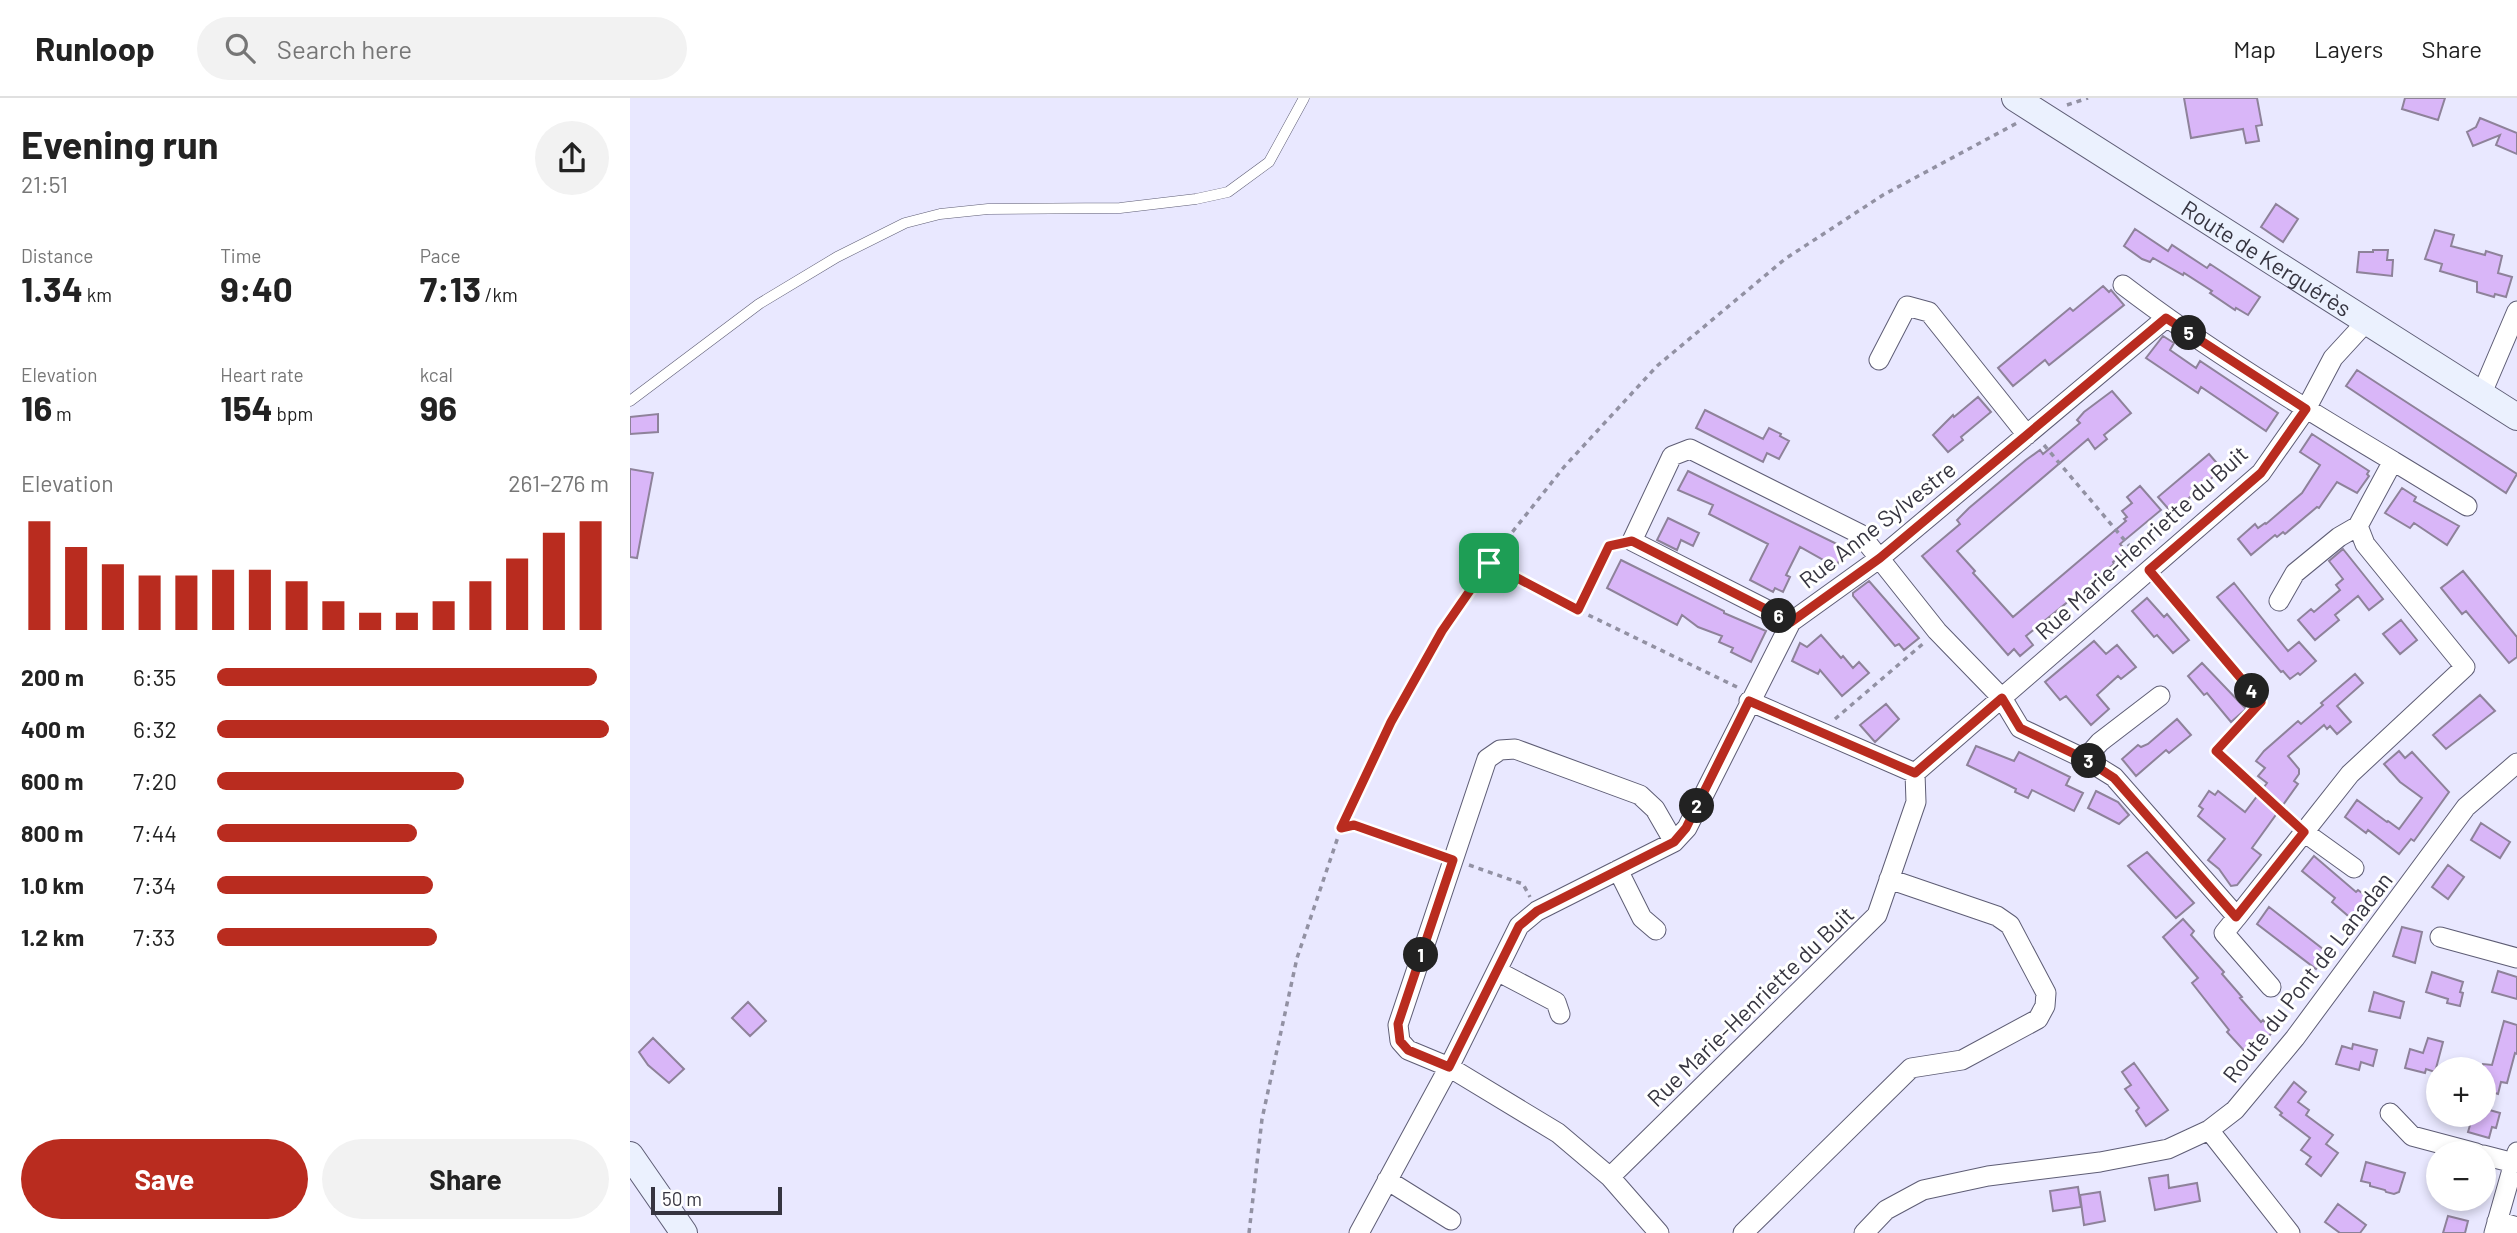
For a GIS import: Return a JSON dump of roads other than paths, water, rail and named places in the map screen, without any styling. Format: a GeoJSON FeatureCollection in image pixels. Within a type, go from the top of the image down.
{"type":"FeatureCollection","features":[{"type":"Feature","properties":{"kind":"street","name":"Route de Kerguérès"},"geometry":{"type":"LineString","coordinates":[[2015,98],[2517,417]]}},
{"type":"Feature","properties":{"kind":"street"},"geometry":{"type":"LineString","coordinates":[[2123,285],[2166,318],[2306,409],[2467,506]]}},
{"type":"Feature","properties":{"kind":"street"},"geometry":{"type":"LineString","coordinates":[[1879,360],[1907,306],[1930,312],[2027,435]]}},
{"type":"Feature","properties":{"kind":"street"},"geometry":{"type":"LineString","coordinates":[[2482,393],[2517,310]]}},
{"type":"Feature","properties":{"kind":"street","name":"Rue Anne Sylvestre"},"geometry":{"type":"LineString","coordinates":[[1359,1233],[1449,1067],[1519,926],[1537,911],[1674,842],[1686,828],[1791,622],[1880,558],[2166,318]]}},
{"type":"Feature","properties":{"kind":"street","name":"Rue Marie-Henriette du Buit"},"geometry":{"type":"LineString","coordinates":[[1611,1177],[1877,915],[1916,802],[1915,773],[2261,473],[2306,409],[2333,358],[2367,321]]}},
{"type":"Feature","properties":{"kind":"street"},"geometry":{"type":"LineString","coordinates":[[1791,622],[1632,541],[1672,456],[1690,449],[1860,534],[1937,631],[2002,698],[2020,728],[2085,759],[2114,778],[2236,917]]}},
{"type":"Feature","properties":{"kind":"street"},"geometry":{"type":"LineString","coordinates":[[2279,601],[2295,573],[2339,537],[2358,526],[2393,461]]}},
{"type":"Feature","properties":{"kind":"street"},"geometry":{"type":"LineString","coordinates":[[2271,987],[2224,933],[2350,774],[2465,667],[2365,544],[2358,526]]}},
{"type":"Feature","properties":{"kind":"street"},"geometry":{"type":"LineString","coordinates":[[2085,759],[2100,742],[2160,696]]}},
{"type":"Feature","properties":{"kind":"street"},"geometry":{"type":"LineString","coordinates":[[1751,698],[1819,732],[1915,773]]}},
{"type":"Feature","properties":{"kind":"street"},"geometry":{"type":"LineString","coordinates":[[1660,1233],[1611,1177],[1558,1133],[1449,1067],[1408,1050],[1400,1041],[1398,1024],[1487,758],[1500,750],[1515,750],[1640,795],[1655,809],[1674,842]]}},
{"type":"Feature","properties":{"kind":"street","name":"Route du Pont de Lanadan"},"geometry":{"type":"LineString","coordinates":[[1864,1233],[1886,1210],[1923,1190],[1988,1176],[2100,1162],[2168,1149],[2210,1130],[2235,1110],[2295,1038],[2466,807],[2517,763]]}},
{"type":"Feature","properties":{"kind":"street"},"geometry":{"type":"LineString","coordinates":[[2304,832],[2354,868]]}},
{"type":"Feature","properties":{"kind":"street"},"geometry":{"type":"LineString","coordinates":[[1618,870],[1642,918],[1656,930]]}},
{"type":"Feature","properties":{"kind":"street"},"geometry":{"type":"LineString","coordinates":[[1743,1233],[1911,1068],[1962,1060],[2038,1019],[2045,1006],[2046,993],[2010,925],[1997,916],[1889,879]]}},
{"type":"Feature","properties":{"kind":"street"},"geometry":{"type":"LineString","coordinates":[[2440,937],[2517,958]]}},
{"type":"Feature","properties":{"kind":"street"},"geometry":{"type":"LineString","coordinates":[[1497,971],[1556,1002],[1560,1014]]}},
{"type":"Feature","properties":{"kind":"street"},"geometry":{"type":"LineString","coordinates":[[2390,1112],[2412,1136],[2431,1141]]}},
{"type":"Feature","properties":{"kind":"street"},"geometry":{"type":"LineString","coordinates":[[2210,1130],[2290,1233]]}},
{"type":"Feature","properties":{"kind":"street"},"geometry":{"type":"LineString","coordinates":[[630,1155],[684,1233]]}},
{"type":"Feature","properties":{"kind":"street"},"geometry":{"type":"LineString","coordinates":[[2496,1156],[2515,1158],[2495,1227],[2517,1227]]}},
{"type":"Feature","properties":{"kind":"street"},"geometry":{"type":"LineString","coordinates":[[1387,1180],[1451,1220]]}},
{"type":"Feature","properties":{"kind":"lane"},"geometry":{"type":"LineString","coordinates":[[630,401],[760,304],[837,257],[905,223],[940,214],[988,209],[1120,208],[1196,199],[1228,192],[1269,162],[1304,98]]}}]}
